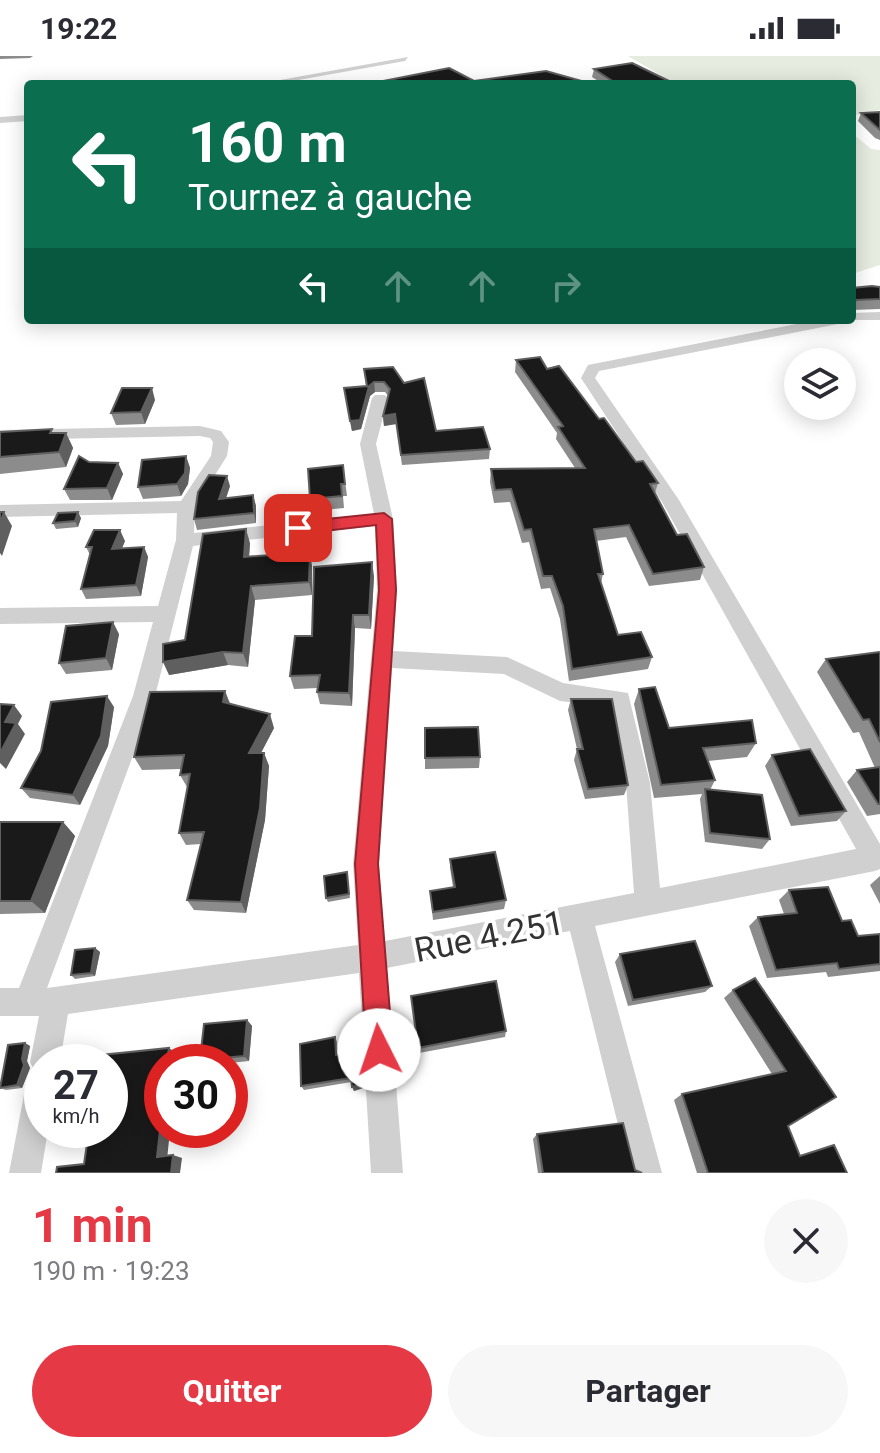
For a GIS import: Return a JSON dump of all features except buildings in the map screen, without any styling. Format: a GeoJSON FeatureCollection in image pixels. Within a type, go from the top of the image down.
{"type":"FeatureCollection","features":[{"type":"Feature","properties":{"kind":"street"},"geometry":{"type":"LineString","coordinates":[[287,80],[405,59]]}},
{"type":"Feature","properties":{"kind":"street"},"geometry":{"type":"LineString","coordinates":[[336,72],[346,79]]}},
{"type":"Feature","properties":{"kind":"street"},"geometry":{"type":"LineString","coordinates":[[0,120],[24,118]]}},
{"type":"Feature","properties":{"kind":"street"},"geometry":{"type":"LineString","coordinates":[[856,317],[880,316]]}},
{"type":"Feature","properties":{"kind":"street"},"geometry":{"type":"LineString","coordinates":[[818,324],[593,368],[588,378],[670,500],[877,858]]}},
{"type":"Feature","properties":{"kind":"street"},"geometry":{"type":"LineString","coordinates":[[380,398],[368,444],[368,458],[384,519],[387,590],[366,864],[387,1173]]}},
{"type":"Feature","properties":{"kind":"street"},"geometry":{"type":"LineString","coordinates":[[0,435],[200,431],[215,434],[221,442],[219,456],[186,507],[185,540],[144,696],[42,1002],[44,1044]]}},
{"type":"Feature","properties":{"kind":"street"},"geometry":{"type":"LineString","coordinates":[[0,511],[186,507]]}},
{"type":"Feature","properties":{"kind":"street"},"geometry":{"type":"LineString","coordinates":[[185,540],[384,519]]}},
{"type":"Feature","properties":{"kind":"street"},"geometry":{"type":"LineString","coordinates":[[0,616],[165,614]]}},
{"type":"Feature","properties":{"kind":"street"},"geometry":{"type":"LineString","coordinates":[[381,659],[507,666],[560,692],[620,699],[638,783],[648,903]]}},
{"type":"Feature","properties":{"kind":"street","name":"Rue 4.251"},"geometry":{"type":"LineString","coordinates":[[0,1002],[42,1002],[373,957],[580,919],[877,858]]}},
{"type":"Feature","properties":{"kind":"street"},"geometry":{"type":"LineString","coordinates":[[580,919],[646,1173]]}},
{"type":"Feature","properties":{"kind":"street"},"geometry":{"type":"LineString","coordinates":[[25,1173],[30,1148]]}},
{"type":"Feature","properties":{"kind":"shaded area"},"geometry":{"type":"Polygon","coordinates":[[[628,56],[880,56],[880,110],[856,115],[856,80],[664,80],[628,56]]]}},
{"type":"Feature","properties":{"kind":"shaded area"},"geometry":{"type":"Polygon","coordinates":[[[856,136],[871,149],[880,150],[880,265],[856,273],[856,136]]]}},
{"type":"Feature","properties":{"kind":"route"},"geometry":{"type":"LineString","coordinates":[[298,528],[384,519],[387,590],[366,864],[379,1050]]}}]}
